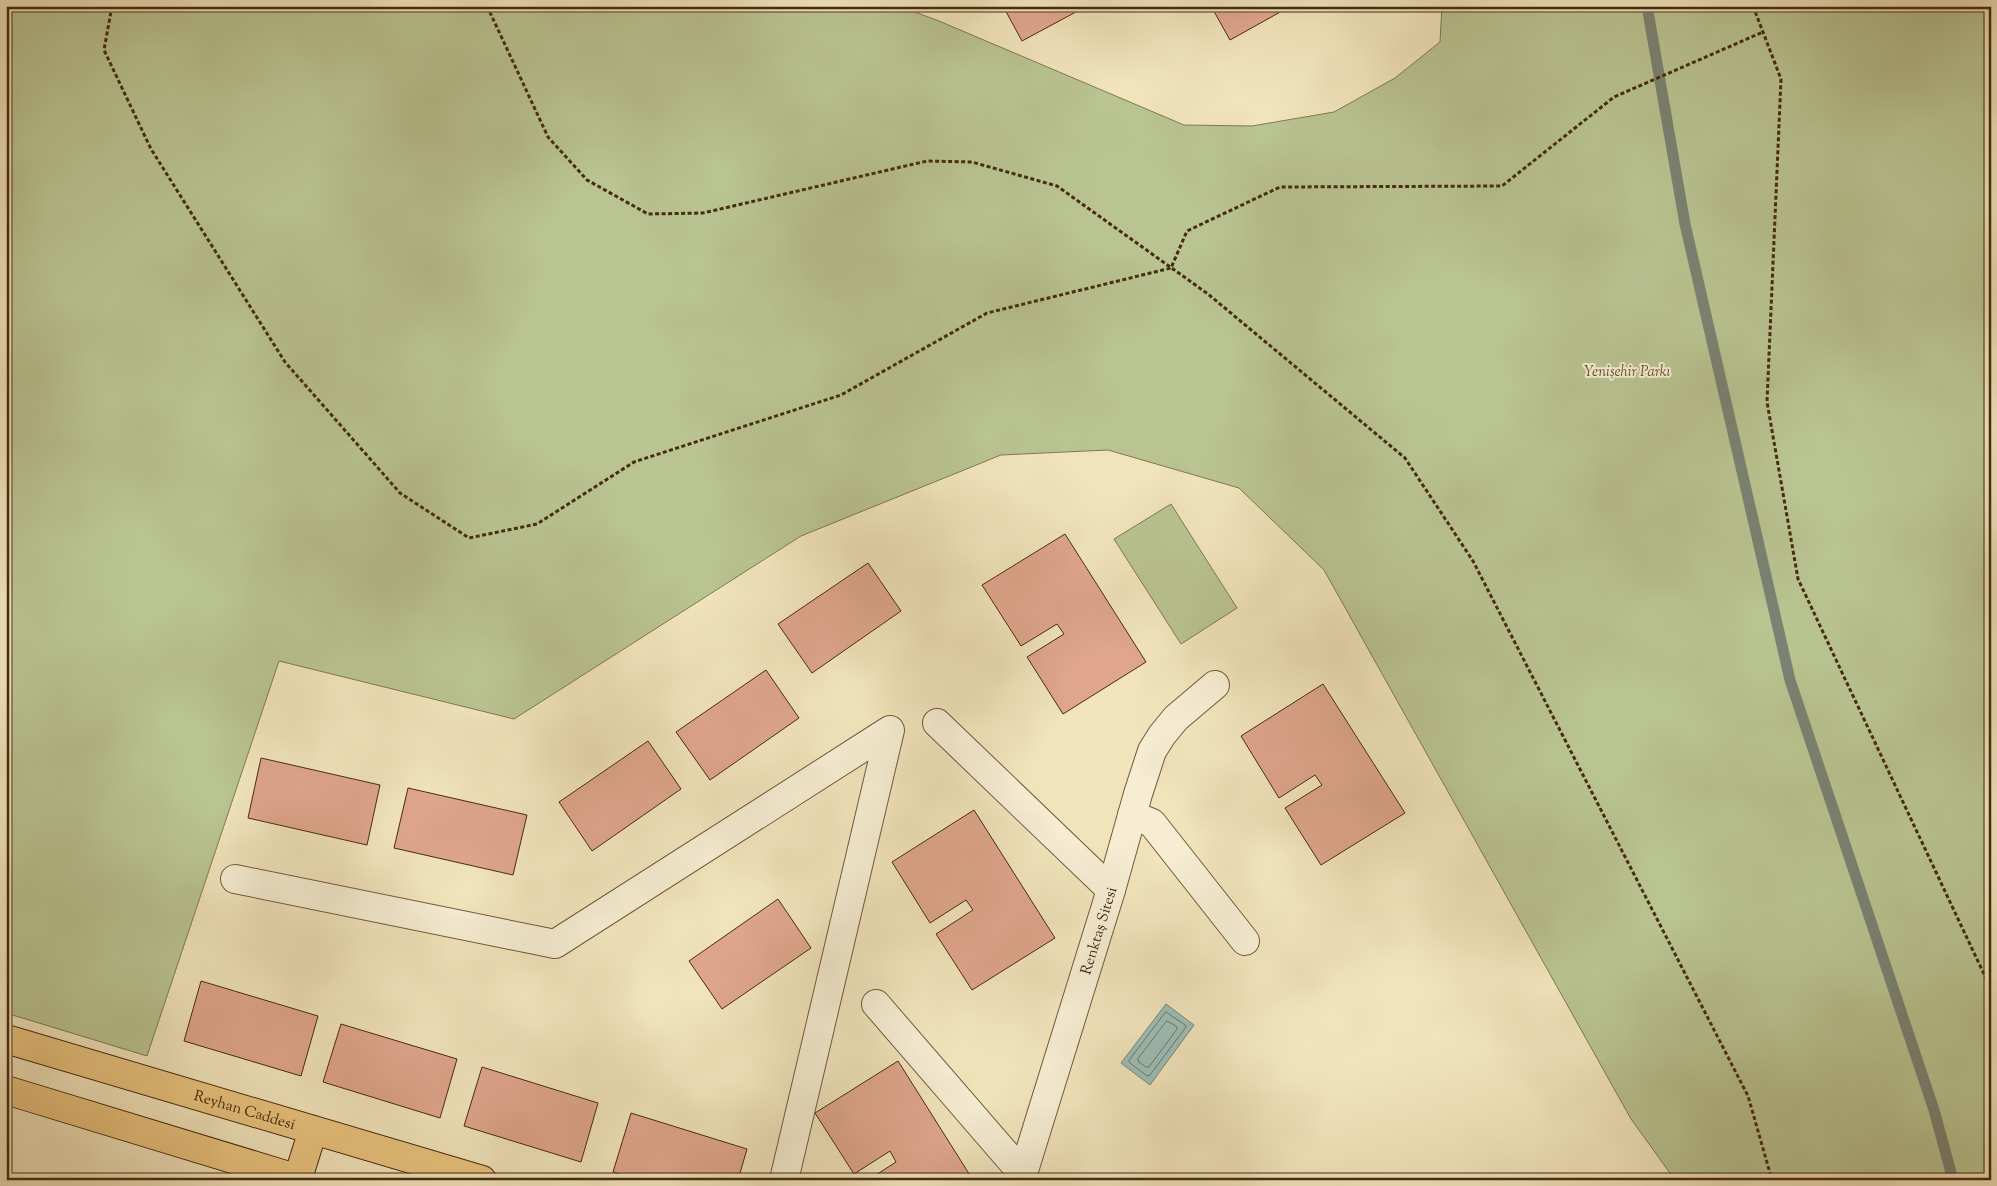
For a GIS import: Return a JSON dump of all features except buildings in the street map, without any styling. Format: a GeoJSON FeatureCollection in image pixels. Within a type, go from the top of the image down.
{"type":"FeatureCollection","features":[{"type":"Feature","properties":{"kind":"main road","name":"Reyhan Caddesi"},"geometry":{"type":"LineString","coordinates":[[6,1039],[482,1180]]}},
{"type":"Feature","properties":{"kind":"main road"},"geometry":{"type":"LineString","coordinates":[[6,1090],[300,1179],[313,1130]]}},
{"type":"Feature","properties":{"kind":"lane"},"geometry":{"type":"LineString","coordinates":[[1111,890],[1152,751],[1176,718],[1215,686]]}},
{"type":"Feature","properties":{"kind":"lane","name":"Renktaş Sitesi"},"geometry":{"type":"LineString","coordinates":[[937,723],[1111,890],[1022,1177]]}},
{"type":"Feature","properties":{"kind":"lane"},"geometry":{"type":"LineString","coordinates":[[235,879],[555,944],[890,730],[784,1180]]}},
{"type":"Feature","properties":{"kind":"lane"},"geometry":{"type":"LineString","coordinates":[[1132,815],[1152,822],[1245,941]]}},
{"type":"Feature","properties":{"kind":"lane","name":"Renktaş Sitesi"},"geometry":{"type":"LineString","coordinates":[[876,1004],[1022,1177]]}},
{"type":"Feature","properties":{"kind":"path"},"geometry":{"type":"LineString","coordinates":[[112,6],[104,50],[151,149],[285,362],[400,493],[469,538],[537,524],[634,462],[841,395],[987,313],[1171,268]]}},
{"type":"Feature","properties":{"kind":"path"},"geometry":{"type":"LineString","coordinates":[[487,6],[548,137],[587,180],[648,214],[703,213],[927,161],[972,162],[1057,186],[1208,294],[1405,458],[1473,561],[1744,1087],[1772,1180]]}},
{"type":"Feature","properties":{"kind":"path"},"geometry":{"type":"LineString","coordinates":[[1753,6],[1781,79],[1767,402],[1798,579],[1991,989]]}},
{"type":"Feature","properties":{"kind":"path"},"geometry":{"type":"LineString","coordinates":[[1171,268],[1186,231],[1280,187],[1502,186],[1614,97],[1763,32]]}},
{"type":"Feature","properties":{"kind":"green space","name":"Yenişehir Parkı"},"geometry":{"type":"Polygon","coordinates":[[[6,6],[899,6],[939,21],[1184,125],[1252,126],[1334,112],[1395,78],[1440,42],[1442,6],[1991,6],[1991,1180],[1675,1180],[1631,1119],[1324,570],[1239,488],[1108,450],[1001,455],[801,536],[514,719],[279,661],[147,1056],[6,1013],[6,6]]]}},
{"type":"Feature","properties":{"kind":"green space"},"geometry":{"type":"Polygon","coordinates":[[[1171,504],[1237,608],[1181,644],[1114,539],[1171,504]]]}},
{"type":"Feature","properties":{"kind":"water"},"geometry":{"type":"Polygon","coordinates":[[[1166,1004],[1194,1025],[1150,1085],[1121,1063],[1166,1004]]]}},
{"type":"Feature","properties":{"kind":"waterway"},"geometry":{"type":"LineString","coordinates":[[1647,6],[1685,224],[1790,680],[1934,1110],[1953,1180]]}}]}
